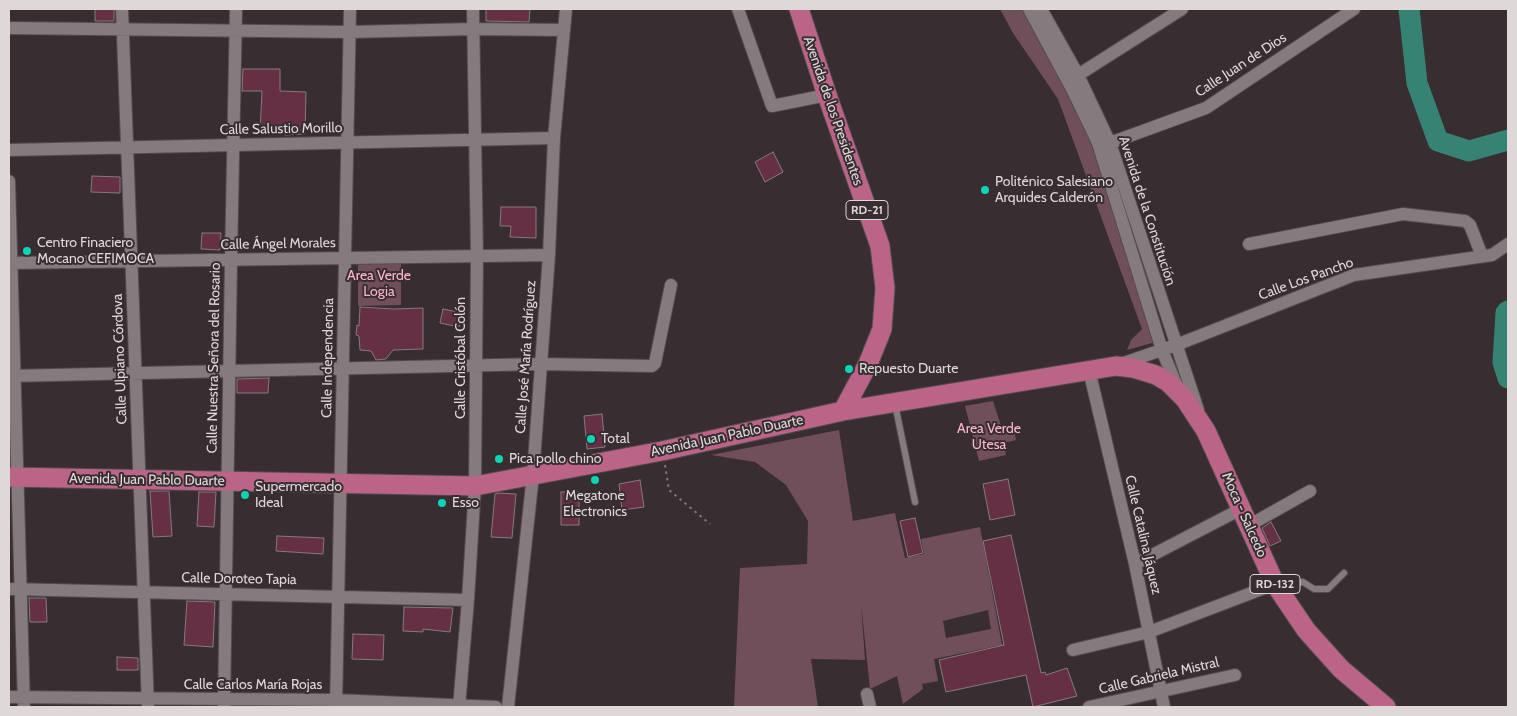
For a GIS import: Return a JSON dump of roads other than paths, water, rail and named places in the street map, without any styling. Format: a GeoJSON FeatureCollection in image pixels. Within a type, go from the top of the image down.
{"type":"FeatureCollection","features":[{"type":"Feature","properties":{"kind":"main road","name":"Avenida de los Presidentes"},"geometry":{"type":"LineString","coordinates":[[798,9],[880,246],[885,288],[882,329],[868,364],[843,411]]}},
{"type":"Feature","properties":{"kind":"main road","name":"Avenida Juan Pablo Duarte"},"geometry":{"type":"LineString","coordinates":[[13,477],[140,481],[475,486],[662,451],[843,411],[1116,366],[1133,368],[1156,375],[1168,382],[1180,392],[1206,431]]}},
{"type":"Feature","properties":{"kind":"main road","name":"Moca - Salcedo"},"geometry":{"type":"LineString","coordinates":[[1206,431],[1278,588],[1306,630],[1341,669],[1386,707]]}},
{"type":"Feature","properties":{"kind":"street","name":"Calle Ulpiano Córdova"},"geometry":{"type":"LineString","coordinates":[[122,9],[148,703]]}},
{"type":"Feature","properties":{"kind":"street","name":"Calle Nuestra Señora del Rosario"},"geometry":{"type":"LineString","coordinates":[[224,704],[230,260],[236,9]]}},
{"type":"Feature","properties":{"kind":"street","name":"Calle Independencia"},"geometry":{"type":"LineString","coordinates":[[336,704],[350,9]]}},
{"type":"Feature","properties":{"kind":"street","name":"Calle Cristóbal Colón"},"geometry":{"type":"LineString","coordinates":[[459,707],[475,486],[476,138],[473,9]]}},
{"type":"Feature","properties":{"kind":"street","name":"Calle José María Rodríguez"},"geometry":{"type":"LineString","coordinates":[[508,707],[533,474],[554,138],[566,9]]}},
{"type":"Feature","properties":{"kind":"street"},"geometry":{"type":"LineString","coordinates":[[738,9],[771,105],[775,106],[827,94]]}},
{"type":"Feature","properties":{"kind":"street","name":"Avenida de la Constitución"},"geometry":{"type":"LineString","coordinates":[[1029,9],[1073,91],[1098,143],[1162,350],[1180,392]]}},
{"type":"Feature","properties":{"kind":"street","name":"Avenida de la Constitución"},"geometry":{"type":"LineString","coordinates":[[1042,9],[1078,76],[1110,143],[1206,431]]}},
{"type":"Feature","properties":{"kind":"street"},"geometry":{"type":"LineString","coordinates":[[1078,76],[1182,9]]}},
{"type":"Feature","properties":{"kind":"street","name":"Calle Juan de Dios"},"geometry":{"type":"LineString","coordinates":[[1110,143],[1206,108],[1354,9]]}},
{"type":"Feature","properties":{"kind":"street"},"geometry":{"type":"LineString","coordinates":[[9,28],[349,32],[473,29],[564,30]]}},
{"type":"Feature","properties":{"kind":"street","name":"Calle Salustio Morillo"},"geometry":{"type":"LineString","coordinates":[[9,150],[347,143],[476,138],[554,138]]}},
{"type":"Feature","properties":{"kind":"street"},"geometry":{"type":"LineString","coordinates":[[9,181],[15,589],[24,702]]}},
{"type":"Feature","properties":{"kind":"street"},"geometry":{"type":"LineString","coordinates":[[1249,244],[1403,214],[1465,221],[1470,225],[1482,256]]}},
{"type":"Feature","properties":{"kind":"street","name":"Calle Los Pancho"},"geometry":{"type":"LineString","coordinates":[[1116,366],[1176,345],[1354,275],[1492,254],[1508,244]]}},
{"type":"Feature","properties":{"kind":"street","name":"Calle Ángel Morales"},"geometry":{"type":"LineString","coordinates":[[10,263],[548,254]]}},
{"type":"Feature","properties":{"kind":"street"},"geometry":{"type":"LineString","coordinates":[[12,376],[475,365],[654,365],[671,285]]}},
{"type":"Feature","properties":{"kind":"street","name":"Calle Catalina Jáquez"},"geometry":{"type":"LineString","coordinates":[[1089,370],[1135,564],[1164,707]]}},
{"type":"Feature","properties":{"kind":"street"},"geometry":{"type":"LineString","coordinates":[[1135,564],[1310,491]]}},
{"type":"Feature","properties":{"kind":"street"},"geometry":{"type":"LineString","coordinates":[[1072,650],[1149,632],[1278,588]]}},
{"type":"Feature","properties":{"kind":"street","name":"Calle Doroteo Tapia"},"geometry":{"type":"LineString","coordinates":[[15,589],[468,600]]}},
{"type":"Feature","properties":{"kind":"street","name":"Calle Gabriela Mistral"},"geometry":{"type":"LineString","coordinates":[[1088,707],[1235,674]]}},
{"type":"Feature","properties":{"kind":"street"},"geometry":{"type":"LineString","coordinates":[[867,694],[870,707]]}},
{"type":"Feature","properties":{"kind":"street","name":"Calle Carlos María Rojas"},"geometry":{"type":"LineString","coordinates":[[9,697],[24,702],[496,707]]}},
{"type":"Feature","properties":{"kind":"lane"},"geometry":{"type":"LineString","coordinates":[[895,402],[915,502]]}},
{"type":"Feature","properties":{"kind":"lane"},"geometry":{"type":"LineString","coordinates":[[1278,588],[1303,582],[1314,588],[1328,589],[1344,573]]}},
{"type":"Feature","properties":{"kind":"waterway"},"geometry":{"type":"LineString","coordinates":[[1409,9],[1417,83],[1438,141],[1469,151],[1508,140]]}},
{"type":"Feature","properties":{"kind":"waterway"},"geometry":{"type":"LineString","coordinates":[[1508,311],[1506,313],[1503,362],[1508,378]]}},
{"type":"Feature","properties":{"kind":"place","name":"Politénico Salesiano Arquides Calderón"},"geometry":{"type":"Point","coordinates":[985,190]}},
{"type":"Feature","properties":{"kind":"place","name":"Centro Finaciero Mocano CEFIMOCA"},"geometry":{"type":"Point","coordinates":[27,251]}},
{"type":"Feature","properties":{"kind":"place","name":"Repuesto Duarte"},"geometry":{"type":"Point","coordinates":[849,369]}},
{"type":"Feature","properties":{"kind":"place","name":"Total"},"geometry":{"type":"Point","coordinates":[591,439]}},
{"type":"Feature","properties":{"kind":"place","name":"Pica pollo chino"},"geometry":{"type":"Point","coordinates":[499,459]}},
{"type":"Feature","properties":{"kind":"place","name":"Megatone Electronics"},"geometry":{"type":"Point","coordinates":[595,480]}},
{"type":"Feature","properties":{"kind":"place","name":"Supermercado Ideal"},"geometry":{"type":"Point","coordinates":[245,495]}},
{"type":"Feature","properties":{"kind":"place","name":"Esso"},"geometry":{"type":"Point","coordinates":[442,503]}},
{"type":"Feature","properties":{"kind":"park label","name":"Area Verde Logia"},"geometry":{"type":"Point","coordinates":[379,284]}},
{"type":"Feature","properties":{"kind":"park label","name":"Area Verde Utesa"},"geometry":{"type":"Point","coordinates":[989,438]}}]}
